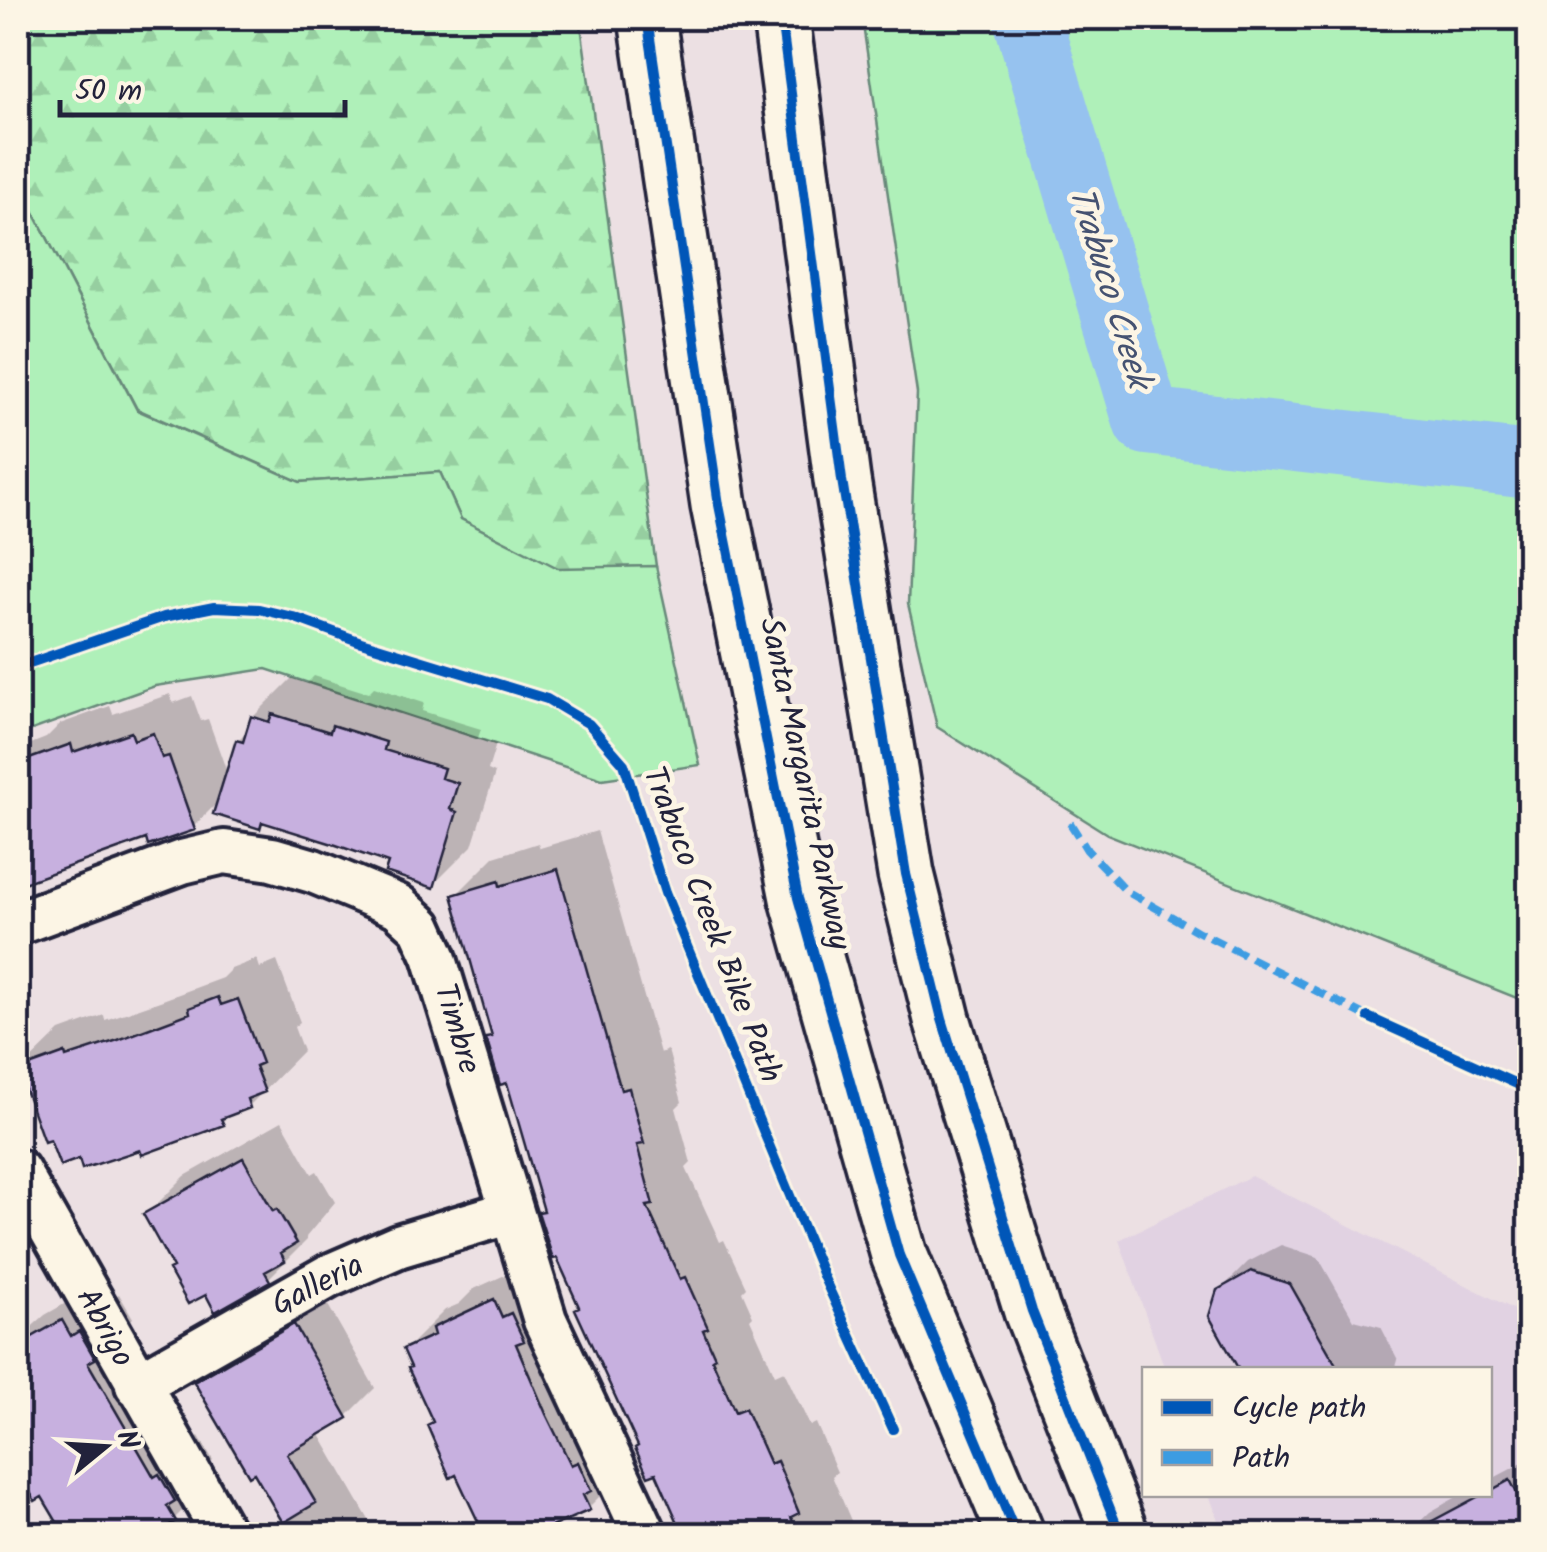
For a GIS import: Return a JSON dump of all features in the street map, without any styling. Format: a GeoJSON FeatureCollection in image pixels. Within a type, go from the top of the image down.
{"type":"FeatureCollection","features":[{"type":"Feature","properties":{"kind":"main road","name":"Santa Margarita Parkway"},"geometry":{"type":"LineString","coordinates":[[648,18],[718,504],[798,898],[899,1256],[1016,1534]]}},
{"type":"Feature","properties":{"kind":"main road"},"geometry":{"type":"LineString","coordinates":[[782,18],[842,480],[906,874],[942,1019],[1032,1311],[1120,1534]]}},
{"type":"Feature","properties":{"kind":"street","name":"Timbre"},"geometry":{"type":"LineString","coordinates":[[18,923],[182,862],[224,852],[272,859],[313,871],[398,906],[421,927],[434,956],[545,1320],[644,1534]]}},
{"type":"Feature","properties":{"kind":"street","name":"Abrigo"},"geometry":{"type":"LineString","coordinates":[[18,1171],[224,1534]]}},
{"type":"Feature","properties":{"kind":"street","name":"Galleria"},"geometry":{"type":"LineString","coordinates":[[137,1385],[329,1276],[398,1246],[511,1212]]}},
{"type":"Feature","properties":{"kind":"shaded area"},"geometry":{"type":"Polygon","coordinates":[[[1251,1176],[1529,1317],[1529,1534],[1224,1534],[1210,1497],[1492,1497],[1492,1367],[1164,1367],[1119,1240],[1251,1176]]]}},
{"type":"Feature","properties":{"kind":"green space"},"geometry":{"type":"Polygon","coordinates":[[[18,18],[580,18],[656,566],[558,569],[461,519],[440,472],[300,482],[137,409],[18,182],[18,18]]]}},
{"type":"Feature","properties":{"kind":"green space"},"geometry":{"type":"Polygon","coordinates":[[[862,18],[1529,18],[1529,1003],[1107,834],[937,727],[908,604],[917,393],[862,18]]]}},
{"type":"Feature","properties":{"kind":"green space"},"geometry":{"type":"Polygon","coordinates":[[[18,182],[137,410],[300,482],[440,472],[461,519],[558,568],[656,566],[700,765],[602,779],[266,669],[155,686],[18,735],[18,182]]]}},
{"type":"Feature","properties":{"kind":"building"},"geometry":{"type":"Polygon","coordinates":[[[272,714],[330,732],[332,725],[386,742],[384,750],[444,768],[441,778],[458,783],[450,809],[457,812],[434,888],[385,872],[388,863],[336,845],[262,822],[260,829],[213,814],[236,740],[243,742],[251,716],[269,722],[272,714]]]}},
{"type":"Feature","properties":{"kind":"building"},"geometry":{"type":"Polygon","coordinates":[[[131,732],[134,740],[153,733],[162,758],[169,756],[195,830],[148,846],[146,839],[18,885],[18,763],[71,744],[73,752],[131,732]]]}},
{"type":"Feature","properties":{"kind":"building"},"geometry":{"type":"Polygon","coordinates":[[[558,869],[621,1090],[629,1088],[644,1144],[637,1145],[653,1205],[647,1206],[680,1279],[685,1277],[708,1328],[703,1330],[715,1357],[712,1359],[735,1412],[745,1408],[770,1464],[777,1461],[799,1513],[791,1517],[798,1534],[683,1534],[656,1473],[648,1476],[575,1309],[579,1307],[557,1258],[553,1259],[538,1212],[544,1211],[507,1083],[500,1085],[486,1038],[492,1037],[452,895],[558,869]]]}},
{"type":"Feature","properties":{"kind":"building"},"geometry":{"type":"Polygon","coordinates":[[[218,997],[221,1005],[238,999],[262,1063],[255,1066],[265,1092],[247,1099],[250,1108],[221,1119],[224,1125],[142,1155],[140,1150],[82,1169],[79,1159],[60,1166],[50,1140],[44,1142],[18,1070],[118,1040],[190,1013],[189,1008],[218,997]]]}},
{"type":"Feature","properties":{"kind":"building"},"geometry":{"type":"Polygon","coordinates":[[[243,1158],[273,1211],[277,1209],[297,1243],[281,1253],[285,1261],[265,1272],[270,1281],[215,1312],[206,1295],[188,1304],[143,1214],[243,1158]]]}},
{"type":"Feature","properties":{"kind":"building"},"geometry":{"type":"Polygon","coordinates":[[[1251,1271],[1290,1284],[1337,1367],[1237,1367],[1209,1316],[1217,1290],[1251,1271]]]}},
{"type":"Feature","properties":{"kind":"building"},"geometry":{"type":"Polygon","coordinates":[[[494,1299],[502,1317],[511,1313],[524,1341],[516,1344],[546,1414],[571,1465],[578,1462],[591,1491],[583,1495],[590,1510],[535,1534],[484,1534],[456,1475],[450,1478],[427,1425],[433,1422],[403,1349],[434,1335],[432,1328],[494,1299]]]}},
{"type":"Feature","properties":{"kind":"building"},"geometry":{"type":"Polygon","coordinates":[[[62,1320],[71,1336],[79,1331],[95,1359],[88,1363],[154,1477],[159,1474],[175,1501],[167,1506],[176,1521],[153,1534],[64,1534],[42,1497],[35,1501],[18,1471],[18,1345],[62,1320]]]}},
{"type":"Feature","properties":{"kind":"building"},"geometry":{"type":"Polygon","coordinates":[[[294,1324],[348,1418],[287,1454],[316,1503],[283,1523],[254,1473],[249,1476],[194,1382],[294,1324]]]}},
{"type":"Feature","properties":{"kind":"building"},"geometry":{"type":"Polygon","coordinates":[[[1510,1480],[1530,1518],[1530,1534],[1408,1534],[1477,1497],[1492,1497],[1492,1490],[1510,1480]]]}},
{"type":"Feature","properties":{"kind":"waterway","name":"Trabuco Creek"},"geometry":{"type":"LineString","coordinates":[[1027,18],[1147,421],[1530,465]]}},
{"type":"Feature","properties":{"kind":"marked path"},"geometry":{"type":"LineString","coordinates":[[1070,823],[1087,850],[1126,891],[1368,1017]]}},
{"type":"Feature","properties":{"kind":"cycle path"},"geometry":{"type":"LineString","coordinates":[[647,18],[719,505],[798,898],[899,1255],[1016,1534]]}},
{"type":"Feature","properties":{"kind":"cycle path"},"geometry":{"type":"LineString","coordinates":[[781,18],[842,480],[906,874],[942,1019],[1032,1311],[1120,1534]]}},
{"type":"Feature","properties":{"kind":"cycle path","name":"Trabuco Creek Bike Path"},"geometry":{"type":"LineString","coordinates":[[18,667],[164,617],[214,607],[259,609],[547,699],[589,724],[624,764],[665,893],[824,1278],[893,1429]]}},
{"type":"Feature","properties":{"kind":"cycle path"},"geometry":{"type":"LineString","coordinates":[[1368,1017],[1530,1090]]}}]}
